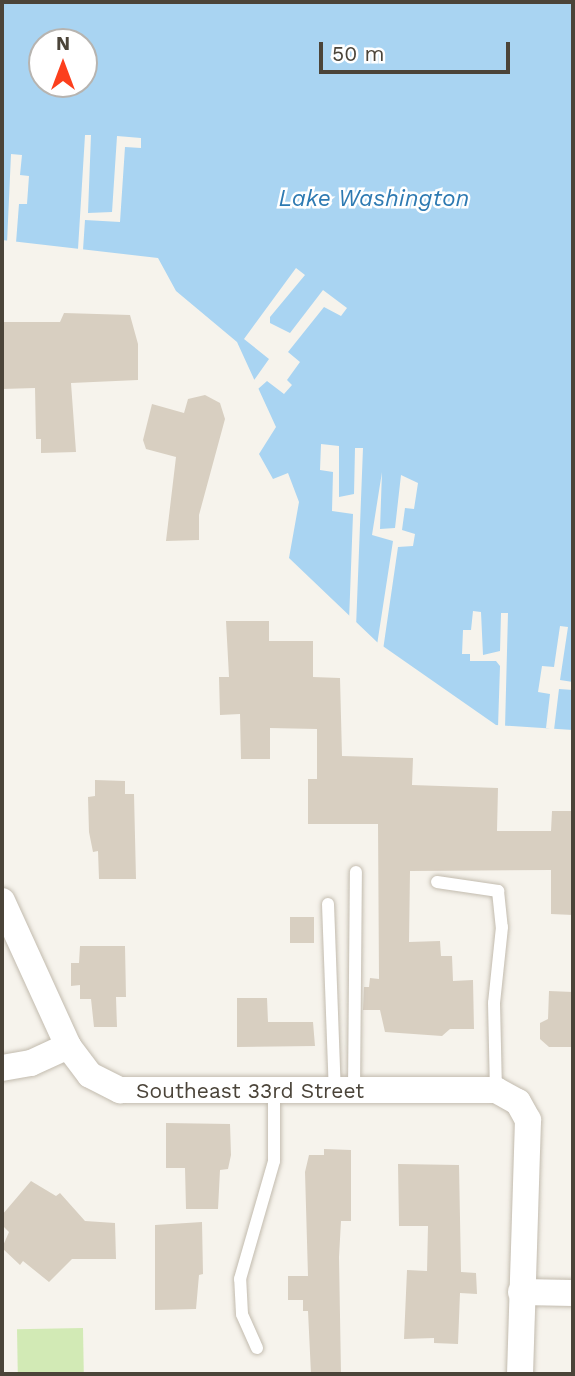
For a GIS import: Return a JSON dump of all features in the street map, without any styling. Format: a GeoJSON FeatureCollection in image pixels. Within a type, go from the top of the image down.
{"type":"FeatureCollection","features":[{"type":"Feature","properties":{"kind":"street","name":"Southeast 33rd Street"},"geometry":{"type":"LineString","coordinates":[[2,901],[68,1046],[90,1075],[120,1090],[507,1096]]}},
{"type":"Feature","properties":{"kind":"street"},"geometry":{"type":"LineString","coordinates":[[2,1068],[31,1063],[68,1046]]}},
{"type":"Feature","properties":{"kind":"street"},"geometry":{"type":"LineString","coordinates":[[507,1096],[528,1120],[520,1374]]}},
{"type":"Feature","properties":{"kind":"street"},"geometry":{"type":"LineString","coordinates":[[521,1292],[573,1293]]}},
{"type":"Feature","properties":{"kind":"lane"},"geometry":{"type":"LineString","coordinates":[[345,1092],[355,872]]}},
{"type":"Feature","properties":{"kind":"lane"},"geometry":{"type":"LineString","coordinates":[[437,882],[498,891],[502,927],[494,1003],[507,1096]]}},
{"type":"Feature","properties":{"kind":"lane"},"geometry":{"type":"LineString","coordinates":[[328,904],[345,1092]]}},
{"type":"Feature","properties":{"kind":"lane"},"geometry":{"type":"LineString","coordinates":[[257,1348],[242,1314],[240,1279],[274,1161],[274,1092]]}},
{"type":"Feature","properties":{"kind":"green space"},"geometry":{"type":"Polygon","coordinates":[[[83,1328],[84,1374],[18,1374],[17,1329],[83,1328]]]}},
{"type":"Feature","properties":{"kind":"water","name":"Lake Washington"},"geometry":{"type":"Polygon","coordinates":[[[2,2],[573,2],[573,730],[496,725],[377,642],[289,558],[299,502],[288,473],[273,479],[259,454],[276,427],[237,342],[176,291],[158,258],[2,240],[2,2]]]}},
{"type":"Feature","properties":{"kind":"pier"},"geometry":{"type":"Polygon","coordinates":[[[85,135],[91,135],[88,213],[112,212],[117,136],[141,138],[141,148],[125,147],[120,222],[85,220],[83,250],[78,249],[85,135]]]}},
{"type":"Feature","properties":{"kind":"pier"},"geometry":{"type":"Polygon","coordinates":[[[11,154],[22,155],[20,175],[29,176],[27,204],[19,204],[16,243],[7,243],[11,154]]]}},
{"type":"Feature","properties":{"kind":"pier"},"geometry":{"type":"Polygon","coordinates":[[[296,268],[305,275],[270,317],[270,323],[290,333],[323,290],[347,308],[341,316],[324,307],[288,352],[300,362],[287,380],[292,385],[284,394],[267,381],[258,389],[252,383],[269,359],[244,339],[296,268]]]}},
{"type":"Feature","properties":{"kind":"pier"},"geometry":{"type":"Polygon","coordinates":[[[321,444],[339,446],[339,497],[354,494],[355,448],[363,448],[356,628],[349,621],[353,514],[332,511],[333,472],[320,470],[321,444]]]}},
{"type":"Feature","properties":{"kind":"pier"},"geometry":{"type":"Polygon","coordinates":[[[382,472],[380,529],[395,528],[401,475],[418,483],[414,509],[405,508],[402,530],[415,534],[413,546],[398,547],[383,650],[377,645],[393,541],[372,535],[382,472]]]}},
{"type":"Feature","properties":{"kind":"pier"},"geometry":{"type":"Polygon","coordinates":[[[473,611],[481,612],[483,655],[500,651],[501,613],[508,613],[505,728],[498,727],[500,666],[496,661],[470,661],[470,654],[462,654],[463,630],[471,630],[473,611]]]}},
{"type":"Feature","properties":{"kind":"pier"},"geometry":{"type":"Polygon","coordinates":[[[560,626],[568,627],[560,680],[573,682],[573,690],[559,689],[554,730],[546,728],[550,694],[538,692],[542,666],[554,667],[560,626]]]}},
{"type":"Feature","properties":{"kind":"building"},"geometry":{"type":"Polygon","coordinates":[[[64,313],[130,315],[138,344],[138,380],[71,383],[76,452],[41,453],[41,439],[36,439],[35,388],[2,389],[2,322],[60,322],[64,313]]]}},
{"type":"Feature","properties":{"kind":"building"},"geometry":{"type":"Polygon","coordinates":[[[205,395],[220,403],[225,419],[199,515],[199,540],[166,541],[176,457],[146,449],[143,440],[152,404],[184,413],[188,399],[205,395]]]}},
{"type":"Feature","properties":{"kind":"building"},"geometry":{"type":"Polygon","coordinates":[[[226,621],[269,621],[269,641],[313,641],[313,677],[340,678],[342,756],[413,758],[412,785],[498,788],[497,831],[551,831],[552,811],[573,811],[573,915],[551,914],[551,870],[410,871],[409,942],[440,941],[441,956],[452,956],[453,981],[473,980],[474,1029],[450,1029],[442,1036],[385,1032],[380,1010],[363,1010],[364,987],[369,987],[370,978],[379,979],[378,824],[308,824],[308,779],[317,779],[317,729],[270,728],[270,759],[241,759],[240,714],[220,715],[219,677],[229,677],[226,621]]]}},
{"type":"Feature","properties":{"kind":"building"},"geometry":{"type":"Polygon","coordinates":[[[95,780],[125,781],[125,794],[134,794],[136,879],[99,879],[98,851],[93,852],[89,832],[88,797],[95,796],[95,780]]]}},
{"type":"Feature","properties":{"kind":"building"},"geometry":{"type":"Polygon","coordinates":[[[290,917],[314,917],[314,943],[290,943],[290,917]]]}},
{"type":"Feature","properties":{"kind":"building"},"geometry":{"type":"Polygon","coordinates":[[[80,946],[125,946],[126,997],[116,997],[117,1027],[94,1027],[91,999],[80,999],[80,985],[71,986],[71,963],[79,963],[80,946]]]}},
{"type":"Feature","properties":{"kind":"building"},"geometry":{"type":"Polygon","coordinates":[[[549,991],[573,992],[573,1047],[549,1047],[540,1039],[540,1023],[548,1019],[549,991]]]}},
{"type":"Feature","properties":{"kind":"building"},"geometry":{"type":"Polygon","coordinates":[[[237,998],[267,998],[268,1022],[313,1022],[315,1046],[237,1047],[237,998]]]}},
{"type":"Feature","properties":{"kind":"building"},"geometry":{"type":"Polygon","coordinates":[[[166,1123],[230,1124],[231,1155],[228,1169],[220,1170],[218,1209],[186,1209],[185,1168],[166,1168],[166,1123]]]}},
{"type":"Feature","properties":{"kind":"building"},"geometry":{"type":"Polygon","coordinates":[[[324,1149],[351,1150],[351,1221],[341,1221],[339,1257],[341,1374],[311,1374],[308,1311],[303,1311],[303,1300],[288,1300],[288,1276],[308,1276],[305,1172],[309,1155],[324,1155],[324,1149]]]}},
{"type":"Feature","properties":{"kind":"building"},"geometry":{"type":"Polygon","coordinates":[[[398,1164],[459,1165],[461,1272],[476,1273],[477,1294],[460,1293],[458,1344],[434,1343],[434,1338],[404,1339],[407,1270],[427,1271],[428,1226],[399,1226],[398,1164]]]}},
{"type":"Feature","properties":{"kind":"building"},"geometry":{"type":"Polygon","coordinates":[[[31,1181],[56,1196],[60,1193],[85,1221],[115,1223],[116,1259],[72,1259],[49,1282],[23,1261],[20,1265],[2,1248],[9,1232],[2,1225],[2,1215],[31,1181]]]}},
{"type":"Feature","properties":{"kind":"building"},"geometry":{"type":"Polygon","coordinates":[[[202,1222],[203,1274],[199,1275],[196,1309],[155,1310],[155,1225],[202,1222]]]}}]}
